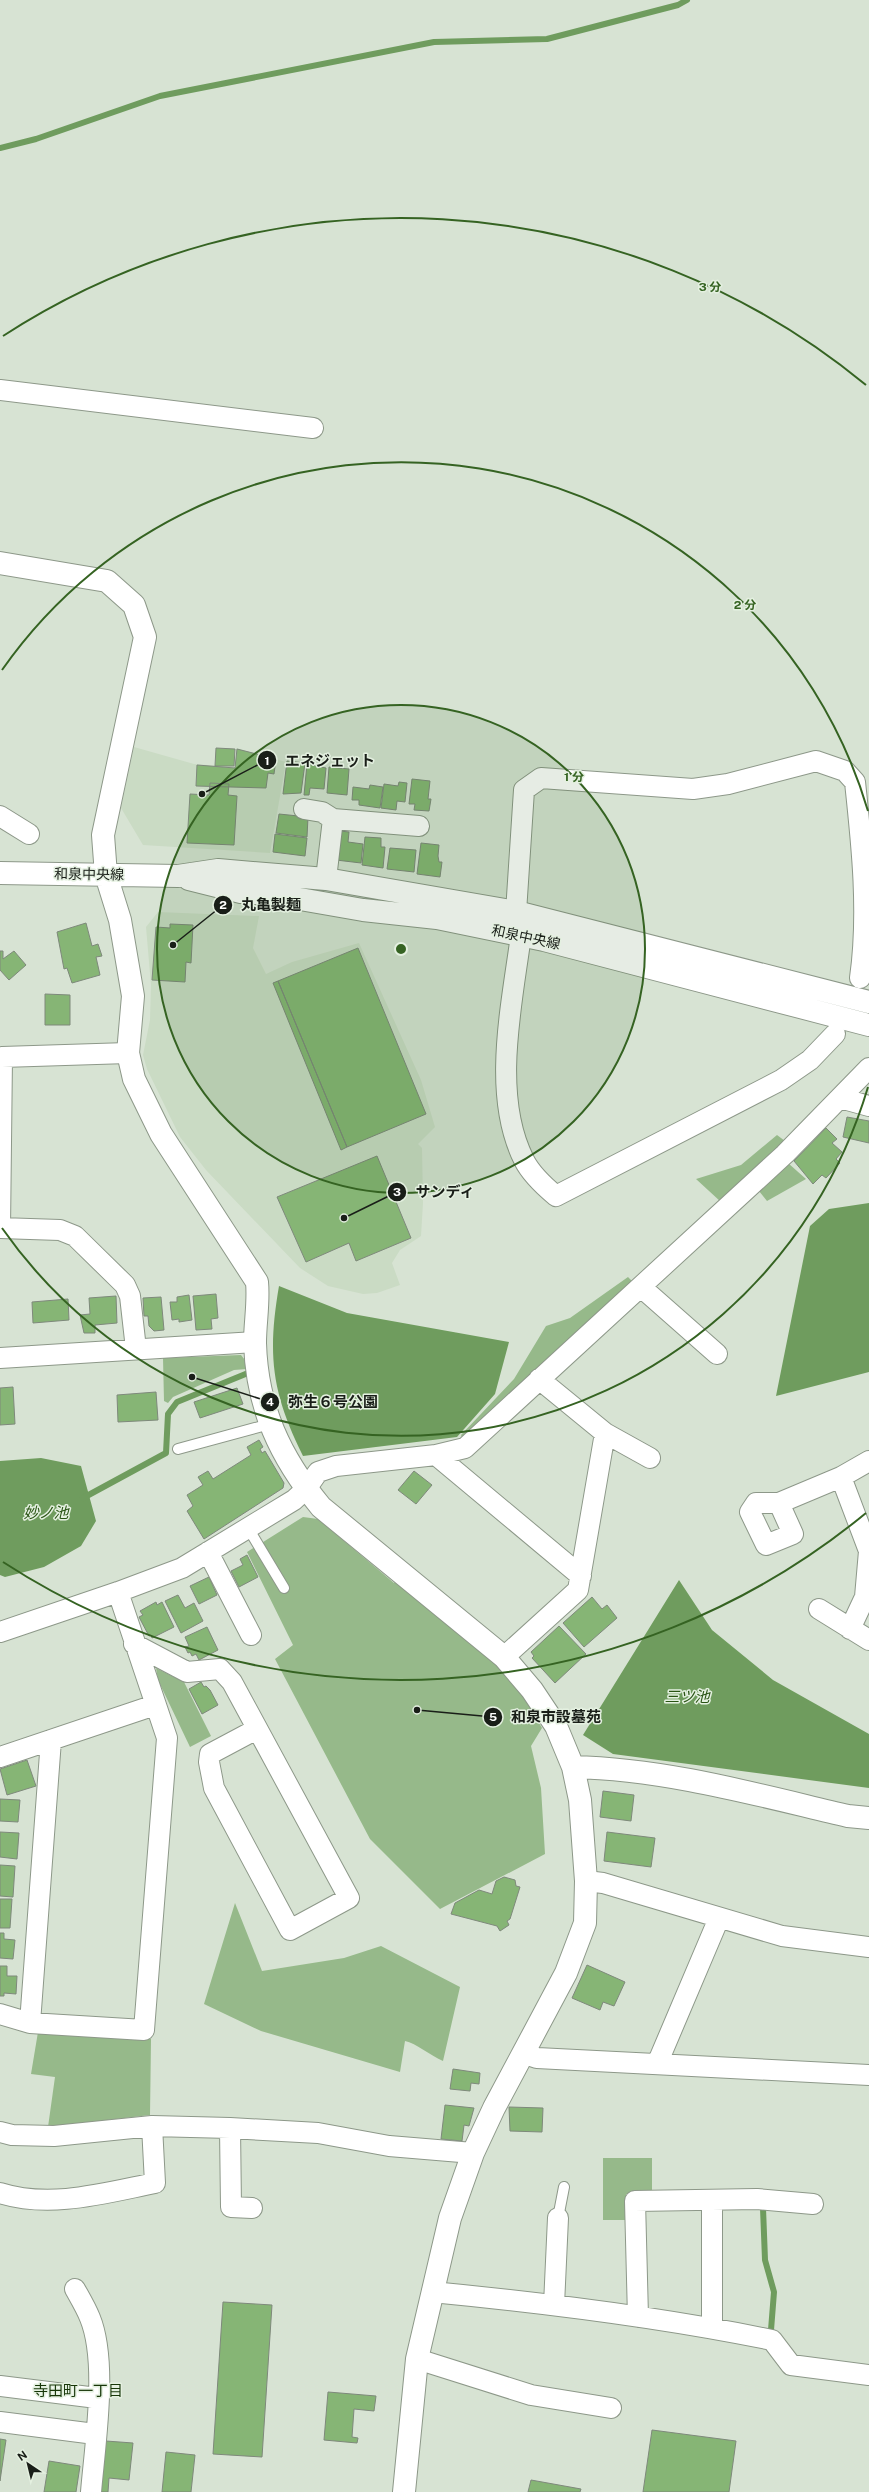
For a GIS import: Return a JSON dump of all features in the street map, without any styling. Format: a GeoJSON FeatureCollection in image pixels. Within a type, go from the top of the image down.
{"type":"FeatureCollection","features":[{"type":"Feature","properties":{"kind":"street"},"geometry":{"type":"LineString","coordinates":[[0,390],[313,428]]}},
{"type":"Feature","properties":{"kind":"street"},"geometry":{"type":"LineString","coordinates":[[0,563],[107,581],[134,606],[145,637],[103,835],[106,875],[120,920],[133,996],[128,1053],[134,1079],[161,1134],[257,1282],[259,1302],[255,1342],[263,1398],[270,1424],[280,1448],[306,1489],[321,1506],[504,1657],[532,1690],[556,1726],[573,1767],[580,1800],[586,1881],[585,1923],[566,1973],[525,2054],[494,2108],[473,2153],[450,2218],[417,2359],[404,2492]]}},
{"type":"Feature","properties":{"kind":"street"},"geometry":{"type":"LineString","coordinates":[[516,912],[524,790],[541,778],[693,789],[728,784],[816,761],[845,771],[855,782],[868,916],[866,953],[860,978]]}},
{"type":"Feature","properties":{"kind":"street"},"geometry":{"type":"LineString","coordinates":[[304,809],[322,812],[333,819],[398,834],[419,826]]}},
{"type":"Feature","properties":{"kind":"street"},"geometry":{"type":"LineString","coordinates":[[0,816],[29,834]]}},
{"type":"Feature","properties":{"kind":"street"},"geometry":{"type":"LineString","coordinates":[[326,879],[333,819]]}},
{"type":"Feature","properties":{"kind":"street","name":"和泉中央線"},"geometry":{"type":"LineString","coordinates":[[0,872],[178,876],[218,870],[326,879],[516,912],[869,1002]]}},
{"type":"Feature","properties":{"kind":"street","name":"和泉中央線"},"geometry":{"type":"LineString","coordinates":[[178,876],[241,892],[437,918],[521,935],[869,1025]]}},
{"type":"Feature","properties":{"kind":"street"},"geometry":{"type":"LineString","coordinates":[[521,935],[506,1073],[508,1106],[514,1134],[524,1161],[541,1184],[556,1196],[781,1080],[810,1060],[835,1034]]}},
{"type":"Feature","properties":{"kind":"street"},"geometry":{"type":"LineString","coordinates":[[128,1053],[1,1055],[0,1228],[60,1230],[75,1236],[125,1285],[130,1296],[136,1349]]}},
{"type":"Feature","properties":{"kind":"street"},"geometry":{"type":"LineString","coordinates":[[0,1632],[118,1592],[182,1568],[294,1500],[306,1489],[318,1472],[336,1466],[436,1455],[464,1448],[785,1154],[869,1068]]}},
{"type":"Feature","properties":{"kind":"street"},"geometry":{"type":"LineString","coordinates":[[840,1098],[869,1106]]}},
{"type":"Feature","properties":{"kind":"street"},"geometry":{"type":"LineString","coordinates":[[641,1287],[717,1354]]}},
{"type":"Feature","properties":{"kind":"street"},"geometry":{"type":"LineString","coordinates":[[0,1358],[255,1342]]}},
{"type":"Feature","properties":{"kind":"street"},"geometry":{"type":"LineString","coordinates":[[540,1379],[605,1432],[650,1458]]}},
{"type":"Feature","properties":{"kind":"street"},"geometry":{"type":"LineString","coordinates":[[504,1657],[578,1590],[582,1576],[605,1432]]}},
{"type":"Feature","properties":{"kind":"street"},"geometry":{"type":"LineString","coordinates":[[436,1455],[582,1576]]}},
{"type":"Feature","properties":{"kind":"street"},"geometry":{"type":"LineString","coordinates":[[779,1503],[842,1478],[869,1461]]}},
{"type":"Feature","properties":{"kind":"street"},"geometry":{"type":"LineString","coordinates":[[842,1478],[869,1551],[865,1597],[850,1628]]}},
{"type":"Feature","properties":{"kind":"street"},"geometry":{"type":"LineString","coordinates":[[208,1552],[251,1635]]}},
{"type":"Feature","properties":{"kind":"street"},"geometry":{"type":"LineString","coordinates":[[0,2014],[30,2023],[144,2030],[168,1738],[155,1706],[118,1592]]}},
{"type":"Feature","properties":{"kind":"street"},"geometry":{"type":"LineString","coordinates":[[818,1609],[869,1640]]}},
{"type":"Feature","properties":{"kind":"street"},"geometry":{"type":"LineString","coordinates":[[134,1644],[187,1672],[220,1669],[232,1682],[258,1728],[348,1898],[290,1930],[214,1788],[209,1762],[210,1754],[258,1728]]}},
{"type":"Feature","properties":{"kind":"street"},"geometry":{"type":"LineString","coordinates":[[0,1757],[155,1706]]}},
{"type":"Feature","properties":{"kind":"street"},"geometry":{"type":"LineString","coordinates":[[30,2023],[51,1740]]}},
{"type":"Feature","properties":{"kind":"street"},"geometry":{"type":"LineString","coordinates":[[573,1767],[596,1768],[710,1784],[848,1816],[869,1818]]}},
{"type":"Feature","properties":{"kind":"street"},"geometry":{"type":"LineString","coordinates":[[586,1881],[603,1883],[782,1936],[869,1946]]}},
{"type":"Feature","properties":{"kind":"street"},"geometry":{"type":"LineString","coordinates":[[657,2064],[719,1918]]}},
{"type":"Feature","properties":{"kind":"street"},"geometry":{"type":"LineString","coordinates":[[525,2054],[537,2058],[869,2075]]}},
{"type":"Feature","properties":{"kind":"street"},"geometry":{"type":"LineString","coordinates":[[0,2132],[12,2135],[54,2136],[152,2126],[230,2128],[318,2133],[389,2146],[473,2153]]}},
{"type":"Feature","properties":{"kind":"street"},"geometry":{"type":"LineString","coordinates":[[0,2193],[38,2199],[71,2199],[155,2183],[152,2126]]}},
{"type":"Feature","properties":{"kind":"street"},"geometry":{"type":"LineString","coordinates":[[230,2128],[231,2207],[252,2208]]}},
{"type":"Feature","properties":{"kind":"street"},"geometry":{"type":"LineString","coordinates":[[712,2200],[712,2328]]}},
{"type":"Feature","properties":{"kind":"street"},"geometry":{"type":"LineString","coordinates":[[638,2317],[635,2201],[757,2200],[813,2204]]}},
{"type":"Feature","properties":{"kind":"street"},"geometry":{"type":"LineString","coordinates":[[554,2305],[558,2218]]}},
{"type":"Feature","properties":{"kind":"street"},"geometry":{"type":"LineString","coordinates":[[75,2289],[95,2317],[97,2349],[97,2398],[91,2492]]}},
{"type":"Feature","properties":{"kind":"street"},"geometry":{"type":"LineString","coordinates":[[432,2292],[554,2305],[712,2328],[772,2340],[791,2364],[869,2375]]}},
{"type":"Feature","properties":{"kind":"street"},"geometry":{"type":"LineString","coordinates":[[417,2359],[531,2395],[611,2408]]}},
{"type":"Feature","properties":{"kind":"street"},"geometry":{"type":"LineString","coordinates":[[0,2386],[97,2398]]}},
{"type":"Feature","properties":{"kind":"street"},"geometry":{"type":"LineString","coordinates":[[0,2422],[95,2434]]}},
{"type":"Feature","properties":{"kind":"lane"},"geometry":{"type":"LineString","coordinates":[[178,1449],[270,1424]]}},
{"type":"Feature","properties":{"kind":"lane"},"geometry":{"type":"LineString","coordinates":[[248,1528],[284,1588]]}},
{"type":"Feature","properties":{"kind":"lane"},"geometry":{"type":"LineString","coordinates":[[558,2218],[564,2187]]}},
{"type":"Feature","properties":{"kind":"shaded area"},"geometry":{"type":"Polygon","coordinates":[[[134,747],[194,764],[235,767],[236,748],[286,762],[270,853],[143,845],[121,808],[134,747]]]}},
{"type":"Feature","properties":{"kind":"shaded area"},"geometry":{"type":"Polygon","coordinates":[[[158,912],[259,916],[253,948],[266,974],[292,962],[359,943],[421,1080],[435,1127],[418,1144],[422,1148],[423,1203],[421,1236],[400,1250],[392,1263],[400,1285],[377,1293],[363,1294],[328,1286],[300,1268],[206,1170],[180,1137],[147,1069],[143,1055],[150,1020],[151,985],[146,927],[158,912]]]}},
{"type":"Feature","properties":{"kind":"shaded area"},"geometry":{"type":"Polygon","coordinates":[[[777,1135],[785,1141],[721,1202],[696,1179],[741,1165],[777,1135]]]}},
{"type":"Feature","properties":{"kind":"shaded area"},"geometry":{"type":"Polygon","coordinates":[[[788,1163],[806,1179],[767,1201],[759,1191],[788,1163]]]}},
{"type":"Feature","properties":{"kind":"shaded area"},"geometry":{"type":"Polygon","coordinates":[[[628,1277],[634,1283],[463,1440],[461,1435],[514,1379],[546,1326],[570,1318],[628,1277]]]}},
{"type":"Feature","properties":{"kind":"shaded area"},"geometry":{"type":"Polygon","coordinates":[[[241,1355],[248,1364],[247,1369],[234,1370],[173,1397],[168,1403],[164,1401],[163,1358],[241,1355]]]}},
{"type":"Feature","properties":{"kind":"shaded area"},"geometry":{"type":"Polygon","coordinates":[[[303,1517],[318,1519],[394,1583],[396,1581],[502,1668],[521,1692],[542,1728],[531,1746],[541,1788],[545,1854],[440,1909],[370,1839],[275,1659],[293,1645],[247,1552],[303,1517]]]}},
{"type":"Feature","properties":{"kind":"shaded area"},"geometry":{"type":"Polygon","coordinates":[[[156,1668],[184,1682],[211,1736],[190,1747],[158,1680],[156,1668]]]}},
{"type":"Feature","properties":{"kind":"shaded area"},"geometry":{"type":"Polygon","coordinates":[[[235,1903],[262,1971],[344,1958],[381,1946],[460,1987],[443,2061],[414,2044],[405,2041],[400,2072],[261,2031],[204,2004],[235,1903]]]}},
{"type":"Feature","properties":{"kind":"shaded area"},"geometry":{"type":"Polygon","coordinates":[[[38,2032],[151,2039],[150,2115],[48,2127],[55,2077],[31,2074],[38,2032]]]}},
{"type":"Feature","properties":{"kind":"shaded area"},"geometry":{"type":"Polygon","coordinates":[[[603,2158],[652,2158],[652,2194],[626,2194],[626,2220],[603,2220],[603,2158]]]}},
{"type":"Feature","properties":{"kind":"water"},"geometry":{"type":"Polygon","coordinates":[[[869,1203],[869,1372],[776,1396],[810,1226],[829,1209],[869,1203]]]}},
{"type":"Feature","properties":{"kind":"water"},"geometry":{"type":"Polygon","coordinates":[[[279,1286],[347,1313],[509,1342],[495,1394],[457,1437],[303,1456],[284,1413],[275,1374],[273,1333],[279,1286]]]}},
{"type":"Feature","properties":{"kind":"water","name":"妙ノ池"},"geometry":{"type":"Polygon","coordinates":[[[41,1458],[81,1466],[96,1521],[81,1546],[44,1567],[5,1577],[0,1575],[0,1461],[41,1458]]]}},
{"type":"Feature","properties":{"kind":"water","name":"三ツ池"},"geometry":{"type":"Polygon","coordinates":[[[679,1580],[712,1630],[773,1680],[869,1734],[869,1788],[613,1754],[583,1735],[679,1580]]]}},
{"type":"Feature","properties":{"kind":"building"},"geometry":{"type":"Polygon","coordinates":[[[216,748],[235,749],[234,766],[215,766],[216,748]]]}},
{"type":"Feature","properties":{"kind":"building"},"geometry":{"type":"Polygon","coordinates":[[[237,749],[276,759],[274,774],[268,773],[266,788],[196,786],[197,765],[235,768],[237,749]]]}},
{"type":"Feature","properties":{"kind":"building"},"geometry":{"type":"Polygon","coordinates":[[[287,761],[305,763],[301,793],[283,794],[287,761]]]}},
{"type":"Feature","properties":{"kind":"building"},"geometry":{"type":"Polygon","coordinates":[[[307,764],[326,768],[324,789],[310,788],[309,795],[304,795],[307,764]]]}},
{"type":"Feature","properties":{"kind":"building"},"geometry":{"type":"Polygon","coordinates":[[[329,767],[349,769],[347,795],[327,793],[329,767]]]}},
{"type":"Feature","properties":{"kind":"building"},"geometry":{"type":"Polygon","coordinates":[[[412,779],[430,781],[428,799],[431,799],[429,811],[414,810],[415,804],[409,804],[412,779]]]}},
{"type":"Feature","properties":{"kind":"building"},"geometry":{"type":"Polygon","coordinates":[[[399,782],[407,783],[405,802],[397,801],[396,810],[381,808],[384,784],[398,786],[399,782]]]}},
{"type":"Feature","properties":{"kind":"building"},"geometry":{"type":"Polygon","coordinates":[[[210,783],[229,784],[228,795],[237,796],[234,845],[187,843],[190,794],[209,795],[210,783]]]}},
{"type":"Feature","properties":{"kind":"building"},"geometry":{"type":"Polygon","coordinates":[[[370,785],[383,787],[380,808],[359,805],[359,800],[352,800],[353,787],[369,789],[370,785]]]}},
{"type":"Feature","properties":{"kind":"building"},"geometry":{"type":"Polygon","coordinates":[[[279,814],[308,817],[307,837],[276,833],[279,814]]]}},
{"type":"Feature","properties":{"kind":"building"},"geometry":{"type":"Polygon","coordinates":[[[340,831],[349,832],[348,842],[363,844],[361,863],[336,860],[340,831]]]}},
{"type":"Feature","properties":{"kind":"building"},"geometry":{"type":"Polygon","coordinates":[[[275,834],[307,838],[305,856],[273,852],[275,834]]]}},
{"type":"Feature","properties":{"kind":"building"},"geometry":{"type":"Polygon","coordinates":[[[365,837],[381,838],[381,847],[385,847],[383,868],[362,865],[365,837]]]}},
{"type":"Feature","properties":{"kind":"building"},"geometry":{"type":"Polygon","coordinates":[[[421,843],[439,845],[439,862],[442,862],[440,877],[417,874],[421,843]]]}},
{"type":"Feature","properties":{"kind":"building"},"geometry":{"type":"Polygon","coordinates":[[[390,848],[416,850],[414,872],[387,869],[390,848]]]}},
{"type":"Feature","properties":{"kind":"building"},"geometry":{"type":"Polygon","coordinates":[[[86,923],[92,946],[98,944],[102,956],[96,957],[100,975],[72,983],[67,968],[64,969],[57,932],[86,923]]]}},
{"type":"Feature","properties":{"kind":"building"},"geometry":{"type":"Polygon","coordinates":[[[170,924],[193,925],[191,963],[186,962],[185,982],[152,980],[156,927],[170,928],[170,924]]]}},
{"type":"Feature","properties":{"kind":"building"},"geometry":{"type":"Polygon","coordinates":[[[358,948],[426,1114],[347,1147],[278,981],[358,948]]]}},
{"type":"Feature","properties":{"kind":"building"},"geometry":{"type":"Polygon","coordinates":[[[0,951],[3,951],[3,959],[14,951],[26,965],[9,980],[0,970],[0,951]]]}},
{"type":"Feature","properties":{"kind":"building"},"geometry":{"type":"Polygon","coordinates":[[[278,981],[347,1147],[341,1150],[273,983],[278,981]]]}},
{"type":"Feature","properties":{"kind":"building"},"geometry":{"type":"Polygon","coordinates":[[[45,994],[70,995],[70,1025],[45,1025],[45,994]]]}},
{"type":"Feature","properties":{"kind":"building"},"geometry":{"type":"Polygon","coordinates":[[[847,1117],[869,1121],[869,1143],[843,1137],[847,1117]]]}},
{"type":"Feature","properties":{"kind":"building"},"geometry":{"type":"Polygon","coordinates":[[[826,1128],[837,1139],[832,1143],[842,1152],[836,1159],[840,1163],[826,1178],[822,1175],[813,1184],[794,1161],[826,1128]]]}},
{"type":"Feature","properties":{"kind":"building"},"geometry":{"type":"Polygon","coordinates":[[[377,1156],[411,1238],[356,1261],[349,1243],[306,1262],[277,1197],[377,1156]]]}},
{"type":"Feature","properties":{"kind":"building"},"geometry":{"type":"Polygon","coordinates":[[[216,1294],[218,1318],[211,1319],[212,1329],[196,1330],[193,1296],[216,1294]]]}},
{"type":"Feature","properties":{"kind":"building"},"geometry":{"type":"Polygon","coordinates":[[[189,1295],[192,1320],[179,1322],[179,1319],[172,1320],[170,1302],[177,1302],[177,1297],[189,1295]]]}},
{"type":"Feature","properties":{"kind":"building"},"geometry":{"type":"Polygon","coordinates":[[[116,1296],[117,1323],[95,1325],[95,1333],[84,1333],[80,1315],[90,1314],[89,1298],[116,1296]]]}},
{"type":"Feature","properties":{"kind":"building"},"geometry":{"type":"Polygon","coordinates":[[[161,1297],[164,1330],[154,1331],[149,1326],[148,1316],[144,1316],[143,1298],[161,1297]]]}},
{"type":"Feature","properties":{"kind":"building"},"geometry":{"type":"Polygon","coordinates":[[[68,1299],[69,1320],[33,1323],[32,1302],[68,1299]]]}},
{"type":"Feature","properties":{"kind":"building"},"geometry":{"type":"Polygon","coordinates":[[[13,1387],[15,1424],[0,1425],[0,1388],[13,1387]]]}},
{"type":"Feature","properties":{"kind":"building"},"geometry":{"type":"Polygon","coordinates":[[[237,1388],[243,1404],[200,1418],[194,1402],[237,1388]]]}},
{"type":"Feature","properties":{"kind":"building"},"geometry":{"type":"Polygon","coordinates":[[[156,1392],[158,1420],[118,1422],[117,1395],[156,1392]]]}},
{"type":"Feature","properties":{"kind":"building"},"geometry":{"type":"Polygon","coordinates":[[[259,1440],[263,1447],[260,1449],[262,1453],[265,1451],[284,1483],[283,1488],[204,1539],[187,1511],[193,1506],[187,1495],[203,1485],[198,1477],[208,1471],[213,1479],[251,1455],[247,1447],[259,1440]]]}},
{"type":"Feature","properties":{"kind":"building"},"geometry":{"type":"Polygon","coordinates":[[[414,1471],[432,1485],[416,1504],[398,1490],[414,1471]]]}},
{"type":"Feature","properties":{"kind":"building"},"geometry":{"type":"Polygon","coordinates":[[[247,1555],[258,1577],[239,1587],[231,1571],[243,1565],[240,1559],[247,1555]]]}},
{"type":"Feature","properties":{"kind":"building"},"geometry":{"type":"Polygon","coordinates":[[[209,1577],[217,1595],[199,1604],[190,1586],[209,1577]]]}},
{"type":"Feature","properties":{"kind":"building"},"geometry":{"type":"Polygon","coordinates":[[[178,1595],[185,1608],[194,1603],[203,1621],[181,1633],[165,1601],[178,1595]]]}},
{"type":"Feature","properties":{"kind":"building"},"geometry":{"type":"Polygon","coordinates":[[[592,1597],[602,1609],[607,1605],[617,1618],[584,1647],[563,1623],[592,1597]]]}},
{"type":"Feature","properties":{"kind":"building"},"geometry":{"type":"Polygon","coordinates":[[[156,1602],[157,1605],[162,1602],[174,1627],[152,1638],[151,1635],[149,1636],[139,1617],[143,1615],[140,1611],[156,1602]]]}},
{"type":"Feature","properties":{"kind":"building"},"geometry":{"type":"Polygon","coordinates":[[[559,1626],[586,1654],[555,1683],[532,1658],[534,1656],[531,1652],[559,1626]]]}},
{"type":"Feature","properties":{"kind":"building"},"geometry":{"type":"Polygon","coordinates":[[[207,1627],[218,1650],[199,1660],[196,1654],[192,1656],[190,1652],[188,1653],[185,1647],[189,1646],[185,1637],[207,1627]]]}},
{"type":"Feature","properties":{"kind":"building"},"geometry":{"type":"Polygon","coordinates":[[[201,1682],[204,1687],[206,1686],[210,1690],[218,1705],[202,1714],[189,1689],[201,1682]]]}},
{"type":"Feature","properties":{"kind":"building"},"geometry":{"type":"Polygon","coordinates":[[[27,1760],[36,1786],[7,1795],[0,1769],[27,1760]]]}},
{"type":"Feature","properties":{"kind":"building"},"geometry":{"type":"Polygon","coordinates":[[[603,1791],[634,1795],[631,1821],[600,1817],[603,1791]]]}},
{"type":"Feature","properties":{"kind":"building"},"geometry":{"type":"Polygon","coordinates":[[[0,1799],[20,1800],[18,1822],[0,1821],[0,1799]]]}},
{"type":"Feature","properties":{"kind":"building"},"geometry":{"type":"Polygon","coordinates":[[[0,1832],[19,1833],[17,1859],[0,1857],[0,1832]]]}},
{"type":"Feature","properties":{"kind":"building"},"geometry":{"type":"Polygon","coordinates":[[[607,1832],[655,1838],[651,1867],[604,1861],[607,1832]]]}},
{"type":"Feature","properties":{"kind":"building"},"geometry":{"type":"Polygon","coordinates":[[[0,1865],[15,1866],[13,1897],[0,1896],[0,1865]]]}},
{"type":"Feature","properties":{"kind":"building"},"geometry":{"type":"Polygon","coordinates":[[[504,1877],[515,1880],[516,1886],[520,1887],[510,1919],[507,1921],[509,1925],[500,1931],[497,1926],[451,1914],[455,1903],[479,1890],[492,1894],[496,1881],[504,1877]]]}},
{"type":"Feature","properties":{"kind":"building"},"geometry":{"type":"Polygon","coordinates":[[[0,1899],[12,1899],[10,1928],[0,1928],[0,1899]]]}},
{"type":"Feature","properties":{"kind":"building"},"geometry":{"type":"Polygon","coordinates":[[[0,1933],[4,1933],[4,1939],[15,1940],[13,1959],[0,1958],[0,1933]]]}},
{"type":"Feature","properties":{"kind":"building"},"geometry":{"type":"Polygon","coordinates":[[[587,1965],[625,1982],[614,2006],[603,2002],[600,2010],[572,1998],[587,1965]]]}},
{"type":"Feature","properties":{"kind":"building"},"geometry":{"type":"Polygon","coordinates":[[[0,1966],[7,1966],[7,1976],[17,1976],[16,1994],[4,1993],[4,1996],[0,1996],[0,1966]]]}},
{"type":"Feature","properties":{"kind":"building"},"geometry":{"type":"Polygon","coordinates":[[[453,2069],[480,2073],[479,2084],[471,2083],[470,2091],[450,2089],[453,2069]]]}},
{"type":"Feature","properties":{"kind":"building"},"geometry":{"type":"Polygon","coordinates":[[[445,2105],[474,2108],[469,2126],[464,2125],[462,2141],[441,2139],[445,2105]]]}},
{"type":"Feature","properties":{"kind":"building"},"geometry":{"type":"Polygon","coordinates":[[[509,2107],[543,2108],[542,2132],[510,2131],[509,2107]]]}},
{"type":"Feature","properties":{"kind":"building"},"geometry":{"type":"Polygon","coordinates":[[[223,2302],[272,2305],[262,2457],[213,2454],[223,2302]]]}},
{"type":"Feature","properties":{"kind":"building"},"geometry":{"type":"Polygon","coordinates":[[[328,2392],[376,2396],[374,2411],[354,2409],[352,2437],[358,2438],[357,2443],[324,2440],[328,2392]]]}},
{"type":"Feature","properties":{"kind":"building"},"geometry":{"type":"Polygon","coordinates":[[[652,2430],[736,2441],[729,2492],[643,2492],[652,2430]]]}},
{"type":"Feature","properties":{"kind":"building"},"geometry":{"type":"Polygon","coordinates":[[[0,2439],[6,2440],[0,2481],[0,2439]]]}},
{"type":"Feature","properties":{"kind":"building"},"geometry":{"type":"Polygon","coordinates":[[[106,2441],[133,2443],[129,2480],[109,2478],[108,2492],[95,2492],[106,2441]]]}},
{"type":"Feature","properties":{"kind":"building"},"geometry":{"type":"Polygon","coordinates":[[[166,2452],[195,2455],[191,2492],[162,2492],[166,2452]]]}},
{"type":"Feature","properties":{"kind":"building"},"geometry":{"type":"Polygon","coordinates":[[[49,2461],[80,2466],[76,2492],[44,2492],[49,2461]]]}},
{"type":"Feature","properties":{"kind":"building"},"geometry":{"type":"Polygon","coordinates":[[[531,2480],[581,2489],[580,2492],[528,2492],[531,2480]]]}},
{"type":"Feature","properties":{"kind":"waterway"},"geometry":{"type":"LineString","coordinates":[[0,148],[36,139],[160,96],[434,42],[547,39],[678,5],[687,0]]}},
{"type":"Feature","properties":{"kind":"waterway"},"geometry":{"type":"LineString","coordinates":[[83,1498],[166,1453],[168,1414],[177,1402],[248,1373]]}},
{"type":"Feature","properties":{"kind":"waterway"},"geometry":{"type":"LineString","coordinates":[[763,2208],[765,2260],[774,2292],[771,2330]]}},
{"type":"Feature","properties":{"kind":"place","name":"エネジェット"},"geometry":{"type":"Point","coordinates":[202,794]}},
{"type":"Feature","properties":{"kind":"place","name":"丸亀製麺"},"geometry":{"type":"Point","coordinates":[173,945]}},
{"type":"Feature","properties":{"kind":"place","name":"サンディ"},"geometry":{"type":"Point","coordinates":[344,1218]}},
{"type":"Feature","properties":{"kind":"place","name":"弥生６号公園"},"geometry":{"type":"Point","coordinates":[192,1377]}},
{"type":"Feature","properties":{"kind":"place","name":"和泉市設墓苑"},"geometry":{"type":"Point","coordinates":[417,1710]}},
{"type":"Feature","properties":{"kind":"district","name":"寺田町一丁目"},"geometry":{"type":"Point","coordinates":[78,2390]}}]}
